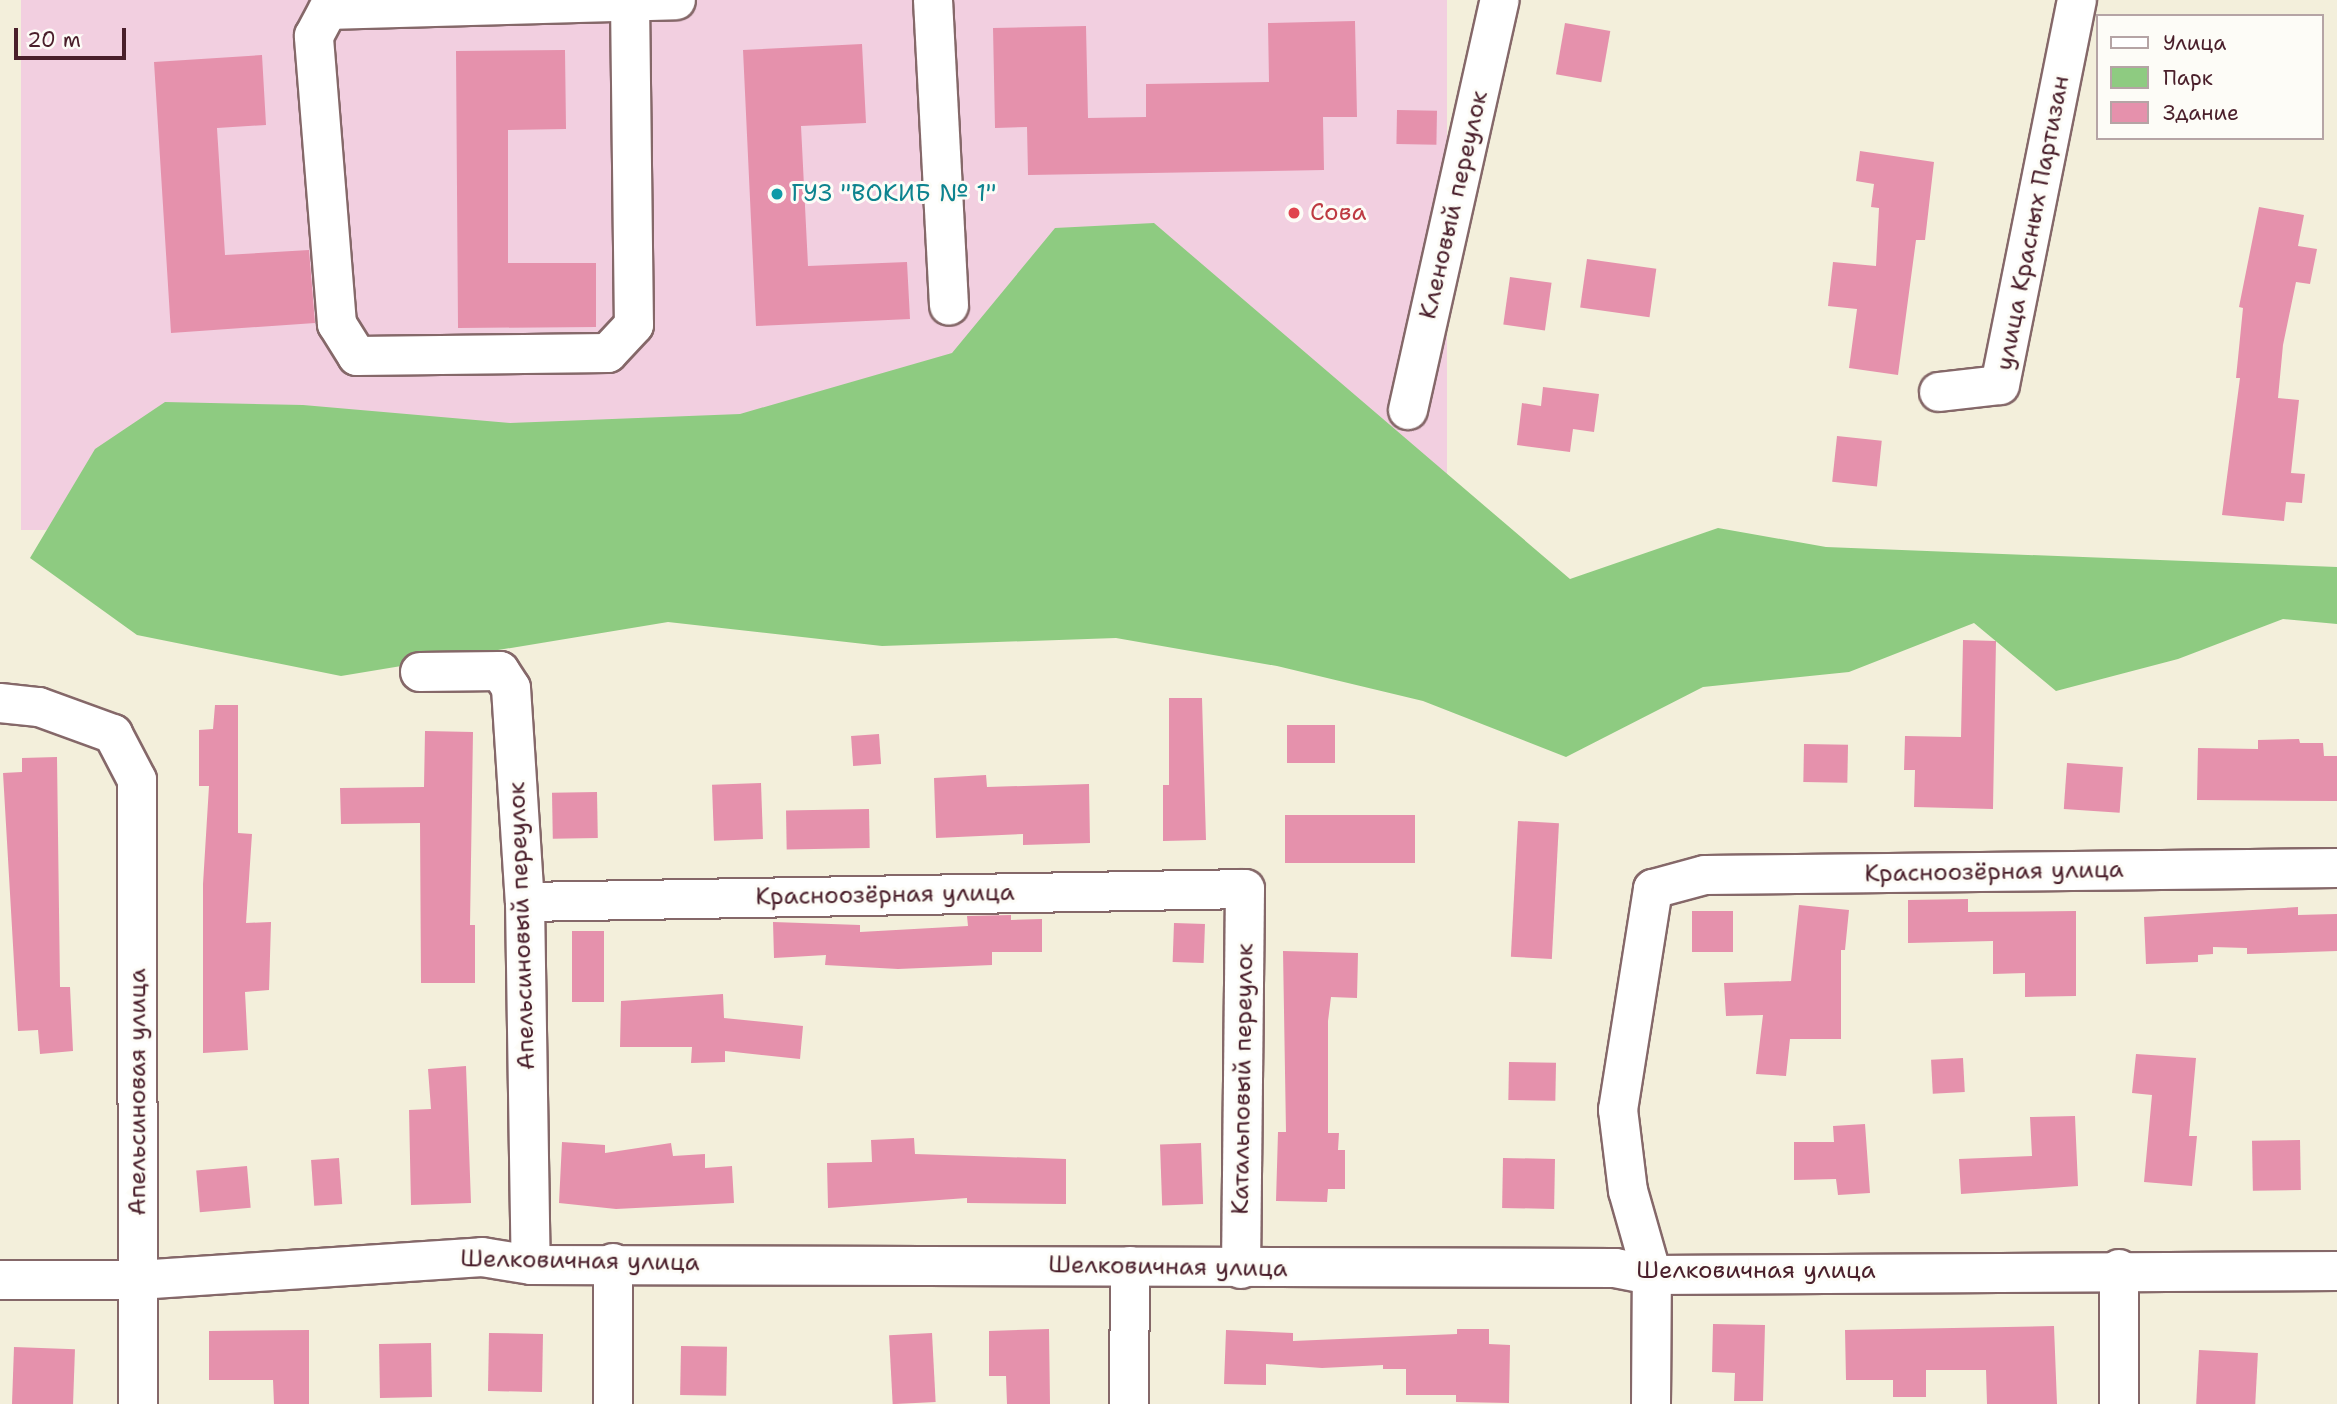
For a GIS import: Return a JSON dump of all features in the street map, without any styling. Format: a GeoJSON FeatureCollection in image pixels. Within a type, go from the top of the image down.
{"type":"FeatureCollection","features":[{"type":"Feature","properties":{"kind":"street"},"geometry":{"type":"LineString","coordinates":[[630,1],[634,325],[608,353],[357,356],[337,324],[314,36],[328,10],[630,1],[676,0]]}},
{"type":"Feature","properties":{"kind":"street"},"geometry":{"type":"LineString","coordinates":[[933,0],[949,306]]}},
{"type":"Feature","properties":{"kind":"street","name":"Кленовый переулок"},"geometry":{"type":"LineString","coordinates":[[1408,410],[1500,0]]}},
{"type":"Feature","properties":{"kind":"street","name":"улица Красных Партизан"},"geometry":{"type":"LineString","coordinates":[[1939,392],[2000,385],[2077,0]]}},
{"type":"Feature","properties":{"kind":"street","name":"Апельсиновый переулок"},"geometry":{"type":"LineString","coordinates":[[420,672],[500,671],[511,688],[525,902],[531,1265]]}},
{"type":"Feature","properties":{"kind":"street","name":"Апельсиновая улица"},"geometry":{"type":"LineString","coordinates":[[0,703],[39,707],[113,734],[137,780],[138,1404]]}},
{"type":"Feature","properties":{"kind":"street","name":"Красноозёрная улица"},"geometry":{"type":"LineString","coordinates":[[1651,1275],[1628,1191],[1618,1110],[1653,889],[1705,875],[2337,868]]}},
{"type":"Feature","properties":{"kind":"street","name":"Красноозёрная улица"},"geometry":{"type":"LineString","coordinates":[[525,902],[1245,889]]}},
{"type":"Feature","properties":{"kind":"street","name":"Катальповый переулок"},"geometry":{"type":"LineString","coordinates":[[1241,1269],[1245,889]]}},
{"type":"Feature","properties":{"kind":"street","name":"Шелковичная улица"},"geometry":{"type":"LineString","coordinates":[[0,1280],[138,1280],[482,1257],[531,1265],[614,1263],[1241,1269],[1615,1268],[1651,1275],[2119,1269],[2337,1271]]}},
{"type":"Feature","properties":{"kind":"street"},"geometry":{"type":"LineString","coordinates":[[613,1404],[614,1263]]}},
{"type":"Feature","properties":{"kind":"street"},"geometry":{"type":"LineString","coordinates":[[1129,1404],[1130,1266]]}},
{"type":"Feature","properties":{"kind":"street"},"geometry":{"type":"LineString","coordinates":[[2119,1269],[2119,1404]]}},
{"type":"Feature","properties":{"kind":"street"},"geometry":{"type":"LineString","coordinates":[[1651,1275],[1651,1404]]}},
{"type":"Feature","properties":{"kind":"shaded area"},"geometry":{"type":"Polygon","coordinates":[[[21,0],[1447,0],[1447,530],[21,530],[21,0]]]}},
{"type":"Feature","properties":{"kind":"green space"},"geometry":{"type":"Polygon","coordinates":[[[1154,223],[1570,579],[1718,528],[1826,547],[2337,567],[2337,624],[2283,619],[2178,659],[2056,691],[1974,623],[1849,672],[1703,687],[1566,757],[1423,701],[1277,666],[1116,638],[882,646],[668,622],[341,676],[137,635],[30,558],[95,449],[165,402],[303,405],[510,423],[740,414],[952,353],[1055,228],[1154,223]]]}},
{"type":"Feature","properties":{"kind":"building"},"geometry":{"type":"Polygon","coordinates":[[[1355,21],[1357,117],[1323,117],[1324,170],[1028,175],[1027,127],[995,128],[993,28],[1086,26],[1088,118],[1146,117],[1146,84],[1269,82],[1268,23],[1355,21]]]}},
{"type":"Feature","properties":{"kind":"building"},"geometry":{"type":"Polygon","coordinates":[[[1565,23],[1610,31],[1601,82],[1556,74],[1565,23]]]}},
{"type":"Feature","properties":{"kind":"building","name":"ГУЗ \"ВОКИБ № 1\""},"geometry":{"type":"Polygon","coordinates":[[[862,44],[866,123],[801,126],[808,266],[907,262],[910,319],[756,326],[743,50],[862,44]]]}},
{"type":"Feature","properties":{"kind":"building"},"geometry":{"type":"Polygon","coordinates":[[[565,50],[566,129],[508,130],[508,263],[596,263],[596,327],[458,328],[456,51],[565,50]]]}},
{"type":"Feature","properties":{"kind":"building"},"geometry":{"type":"Polygon","coordinates":[[[262,55],[266,125],[217,128],[225,255],[309,250],[315,323],[171,333],[154,62],[262,55]]]}},
{"type":"Feature","properties":{"kind":"building"},"geometry":{"type":"Polygon","coordinates":[[[1397,110],[1437,111],[1436,145],[1396,144],[1397,110]]]}},
{"type":"Feature","properties":{"kind":"building"},"geometry":{"type":"Polygon","coordinates":[[[1860,151],[1934,162],[1925,240],[1916,240],[1898,375],[1849,368],[1857,309],[1828,306],[1833,262],[1876,266],[1879,208],[1871,207],[1874,184],[1856,181],[1860,151]]]}},
{"type":"Feature","properties":{"kind":"building"},"geometry":{"type":"Polygon","coordinates":[[[2259,207],[2304,215],[2298,246],[2317,249],[2310,284],[2296,282],[2283,345],[2278,398],[2299,400],[2291,473],[2305,474],[2302,503],[2286,502],[2284,521],[2222,515],[2240,378],[2236,378],[2243,308],[2239,307],[2259,207]]]}},
{"type":"Feature","properties":{"kind":"building"},"geometry":{"type":"Polygon","coordinates":[[[1587,259],[1656,269],[1649,317],[1580,308],[1587,259]]]}},
{"type":"Feature","properties":{"kind":"building"},"geometry":{"type":"Polygon","coordinates":[[[1510,277],[1552,283],[1545,330],[1503,325],[1510,277]]]}},
{"type":"Feature","properties":{"kind":"building"},"geometry":{"type":"Polygon","coordinates":[[[1543,387],[1599,394],[1594,432],[1573,429],[1570,452],[1517,445],[1522,403],[1541,406],[1543,387]]]}},
{"type":"Feature","properties":{"kind":"building"},"geometry":{"type":"Polygon","coordinates":[[[1837,436],[1882,441],[1877,486],[1832,482],[1837,436]]]}},
{"type":"Feature","properties":{"kind":"building"},"geometry":{"type":"Polygon","coordinates":[[[1963,640],[1996,641],[1993,809],[1914,807],[1915,770],[1904,770],[1905,736],[1961,737],[1963,640]]]}},
{"type":"Feature","properties":{"kind":"building"},"geometry":{"type":"Polygon","coordinates":[[[1169,698],[1202,698],[1206,840],[1163,841],[1163,785],[1169,785],[1169,698]]]}},
{"type":"Feature","properties":{"kind":"building"},"geometry":{"type":"Polygon","coordinates":[[[215,705],[238,705],[238,833],[252,834],[246,923],[271,922],[269,990],[245,992],[248,1050],[203,1053],[203,884],[209,786],[199,786],[199,730],[213,729],[215,705]]]}},
{"type":"Feature","properties":{"kind":"building"},"geometry":{"type":"Polygon","coordinates":[[[1287,725],[1335,725],[1335,763],[1287,763],[1287,725]]]}},
{"type":"Feature","properties":{"kind":"building"},"geometry":{"type":"Polygon","coordinates":[[[425,731],[473,732],[470,925],[475,925],[475,983],[421,983],[420,823],[341,824],[340,788],[424,787],[425,731]]]}},
{"type":"Feature","properties":{"kind":"building"},"geometry":{"type":"Polygon","coordinates":[[[879,734],[881,764],[853,766],[851,736],[879,734]]]}},
{"type":"Feature","properties":{"kind":"building"},"geometry":{"type":"Polygon","coordinates":[[[2299,739],[2300,743],[2323,743],[2324,756],[2337,756],[2337,801],[2197,800],[2198,748],[2258,749],[2258,740],[2299,739]]]}},
{"type":"Feature","properties":{"kind":"building"},"geometry":{"type":"Polygon","coordinates":[[[1804,744],[1848,745],[1847,783],[1803,782],[1804,744]]]}},
{"type":"Feature","properties":{"kind":"building"},"geometry":{"type":"Polygon","coordinates":[[[57,757],[60,987],[70,987],[73,1051],[40,1054],[38,1030],[18,1031],[3,773],[22,772],[22,758],[57,757]]]}},
{"type":"Feature","properties":{"kind":"building"},"geometry":{"type":"Polygon","coordinates":[[[2067,763],[2123,767],[2120,813],[2064,809],[2067,763]]]}},
{"type":"Feature","properties":{"kind":"building"},"geometry":{"type":"Polygon","coordinates":[[[986,775],[987,787],[1089,784],[1090,843],[1023,845],[1023,834],[936,838],[934,778],[986,775]]]}},
{"type":"Feature","properties":{"kind":"building"},"geometry":{"type":"Polygon","coordinates":[[[761,783],[763,839],[714,841],[712,785],[761,783]]]}},
{"type":"Feature","properties":{"kind":"building"},"geometry":{"type":"Polygon","coordinates":[[[597,792],[598,838],[553,839],[552,793],[597,792]]]}},
{"type":"Feature","properties":{"kind":"building"},"geometry":{"type":"Polygon","coordinates":[[[869,809],[870,848],[787,849],[786,810],[869,809]]]}},
{"type":"Feature","properties":{"kind":"building"},"geometry":{"type":"Polygon","coordinates":[[[1285,815],[1415,815],[1415,863],[1285,863],[1285,815]]]}},
{"type":"Feature","properties":{"kind":"building"},"geometry":{"type":"Polygon","coordinates":[[[1518,821],[1559,823],[1552,959],[1511,957],[1518,821]]]}},
{"type":"Feature","properties":{"kind":"building"},"geometry":{"type":"Polygon","coordinates":[[[1968,899],[1968,912],[2076,911],[2076,996],[2025,997],[2025,973],[1993,974],[1993,941],[1908,943],[1908,900],[1968,899]]]}},
{"type":"Feature","properties":{"kind":"building"},"geometry":{"type":"Polygon","coordinates":[[[1799,905],[1849,910],[1845,950],[1841,950],[1841,1039],[1790,1039],[1786,1076],[1756,1074],[1763,1015],[1726,1016],[1724,983],[1791,981],[1799,905]]]}},
{"type":"Feature","properties":{"kind":"building"},"geometry":{"type":"Polygon","coordinates":[[[2298,907],[2298,915],[2337,914],[2337,951],[2247,954],[2247,948],[2213,947],[2213,954],[2198,955],[2198,962],[2146,964],[2144,917],[2298,907]]]}},
{"type":"Feature","properties":{"kind":"building"},"geometry":{"type":"Polygon","coordinates":[[[1692,911],[1733,911],[1733,952],[1692,952],[1692,911]]]}},
{"type":"Feature","properties":{"kind":"building"},"geometry":{"type":"Polygon","coordinates":[[[1011,915],[1011,920],[1042,919],[1042,952],[992,952],[992,965],[898,969],[825,965],[826,955],[774,958],[773,922],[860,925],[860,932],[968,926],[967,916],[1011,915]]]}},
{"type":"Feature","properties":{"kind":"building"},"geometry":{"type":"Polygon","coordinates":[[[1174,923],[1205,924],[1204,963],[1173,962],[1174,923]]]}},
{"type":"Feature","properties":{"kind":"building"},"geometry":{"type":"Polygon","coordinates":[[[572,931],[604,931],[604,1002],[572,1002],[572,931]]]}},
{"type":"Feature","properties":{"kind":"building"},"geometry":{"type":"Polygon","coordinates":[[[1283,951],[1358,953],[1357,998],[1331,997],[1328,1021],[1328,1133],[1339,1133],[1338,1150],[1345,1150],[1345,1189],[1328,1189],[1327,1202],[1276,1201],[1278,1132],[1286,1132],[1283,951]]]}},
{"type":"Feature","properties":{"kind":"building"},"geometry":{"type":"Polygon","coordinates":[[[723,994],[724,1018],[803,1026],[800,1059],[725,1051],[725,1062],[691,1063],[692,1047],[620,1047],[621,1001],[723,994]]]}},
{"type":"Feature","properties":{"kind":"building"},"geometry":{"type":"Polygon","coordinates":[[[2136,1054],[2196,1058],[2189,1136],[2197,1136],[2192,1186],[2144,1182],[2152,1095],[2132,1093],[2136,1054]]]}},
{"type":"Feature","properties":{"kind":"building"},"geometry":{"type":"Polygon","coordinates":[[[1963,1058],[1965,1092],[1933,1094],[1931,1060],[1963,1058]]]}},
{"type":"Feature","properties":{"kind":"building"},"geometry":{"type":"Polygon","coordinates":[[[1509,1062],[1556,1063],[1555,1101],[1508,1100],[1509,1062]]]}},
{"type":"Feature","properties":{"kind":"building"},"geometry":{"type":"Polygon","coordinates":[[[466,1066],[471,1203],[411,1205],[409,1110],[431,1109],[428,1069],[466,1066]]]}},
{"type":"Feature","properties":{"kind":"building"},"geometry":{"type":"Polygon","coordinates":[[[2075,1116],[2078,1186],[1961,1194],[1959,1159],[2032,1156],[2030,1117],[2075,1116]]]}},
{"type":"Feature","properties":{"kind":"building"},"geometry":{"type":"Polygon","coordinates":[[[1865,1124],[1870,1193],[1838,1195],[1836,1179],[1794,1180],[1794,1142],[1834,1142],[1833,1126],[1865,1124]]]}},
{"type":"Feature","properties":{"kind":"building"},"geometry":{"type":"Polygon","coordinates":[[[914,1138],[915,1154],[1066,1159],[1066,1204],[967,1203],[967,1198],[828,1208],[827,1163],[872,1162],[871,1140],[914,1138]]]}},
{"type":"Feature","properties":{"kind":"building"},"geometry":{"type":"Polygon","coordinates":[[[2300,1140],[2301,1190],[2253,1191],[2252,1141],[2300,1140]]]}},
{"type":"Feature","properties":{"kind":"building"},"geometry":{"type":"Polygon","coordinates":[[[562,1142],[605,1145],[605,1153],[671,1143],[673,1156],[705,1154],[705,1168],[732,1166],[734,1203],[616,1209],[559,1203],[562,1142]]]}},
{"type":"Feature","properties":{"kind":"building"},"geometry":{"type":"Polygon","coordinates":[[[1201,1143],[1203,1204],[1162,1205],[1160,1144],[1201,1143]]]}},
{"type":"Feature","properties":{"kind":"building"},"geometry":{"type":"Polygon","coordinates":[[[339,1158],[342,1204],[314,1206],[311,1160],[339,1158]]]}},
{"type":"Feature","properties":{"kind":"building"},"geometry":{"type":"Polygon","coordinates":[[[1503,1158],[1555,1159],[1554,1209],[1502,1208],[1503,1158]]]}},
{"type":"Feature","properties":{"kind":"building"},"geometry":{"type":"Polygon","coordinates":[[[247,1166],[251,1208],[200,1212],[196,1170],[247,1166]]]}},
{"type":"Feature","properties":{"kind":"building"},"geometry":{"type":"Polygon","coordinates":[[[1713,1324],[1765,1325],[1763,1401],[1734,1401],[1735,1373],[1712,1372],[1713,1324]]]}},
{"type":"Feature","properties":{"kind":"building"},"geometry":{"type":"Polygon","coordinates":[[[2054,1326],[2057,1404],[1987,1404],[1986,1370],[1926,1370],[1926,1397],[1893,1397],[1893,1380],[1846,1380],[1845,1330],[2054,1326]]]}},
{"type":"Feature","properties":{"kind":"building"},"geometry":{"type":"Polygon","coordinates":[[[1049,1329],[1050,1404],[1007,1404],[1006,1376],[989,1376],[989,1331],[1049,1329]]]}},
{"type":"Feature","properties":{"kind":"building"},"geometry":{"type":"Polygon","coordinates":[[[1457,1329],[1489,1329],[1489,1344],[1510,1345],[1509,1403],[1456,1402],[1456,1395],[1406,1395],[1406,1369],[1383,1369],[1383,1365],[1322,1368],[1266,1364],[1266,1385],[1224,1384],[1226,1330],[1293,1333],[1293,1341],[1457,1334],[1457,1329]]]}},
{"type":"Feature","properties":{"kind":"building"},"geometry":{"type":"Polygon","coordinates":[[[309,1330],[309,1404],[274,1404],[273,1380],[209,1380],[209,1331],[309,1330]]]}},
{"type":"Feature","properties":{"kind":"building"},"geometry":{"type":"Polygon","coordinates":[[[489,1333],[543,1334],[542,1392],[488,1391],[489,1333]]]}},
{"type":"Feature","properties":{"kind":"building"},"geometry":{"type":"Polygon","coordinates":[[[932,1333],[936,1402],[893,1404],[889,1335],[932,1333]]]}},
{"type":"Feature","properties":{"kind":"building"},"geometry":{"type":"Polygon","coordinates":[[[431,1343],[432,1397],[380,1398],[379,1344],[431,1343]]]}},
{"type":"Feature","properties":{"kind":"building"},"geometry":{"type":"Polygon","coordinates":[[[681,1346],[727,1347],[726,1396],[680,1395],[681,1346]]]}},
{"type":"Feature","properties":{"kind":"building"},"geometry":{"type":"Polygon","coordinates":[[[14,1347],[75,1349],[73,1404],[12,1404],[14,1347]]]}},
{"type":"Feature","properties":{"kind":"building"},"geometry":{"type":"Polygon","coordinates":[[[2199,1350],[2258,1353],[2255,1404],[2196,1404],[2199,1350]]]}},
{"type":"Feature","properties":{"kind":"place","name":"ГУЗ \"ВОКИБ № 1\""},"geometry":{"type":"Point","coordinates":[777,194]}},
{"type":"Feature","properties":{"kind":"place","name":"Сова"},"geometry":{"type":"Point","coordinates":[1294,213]}}]}
